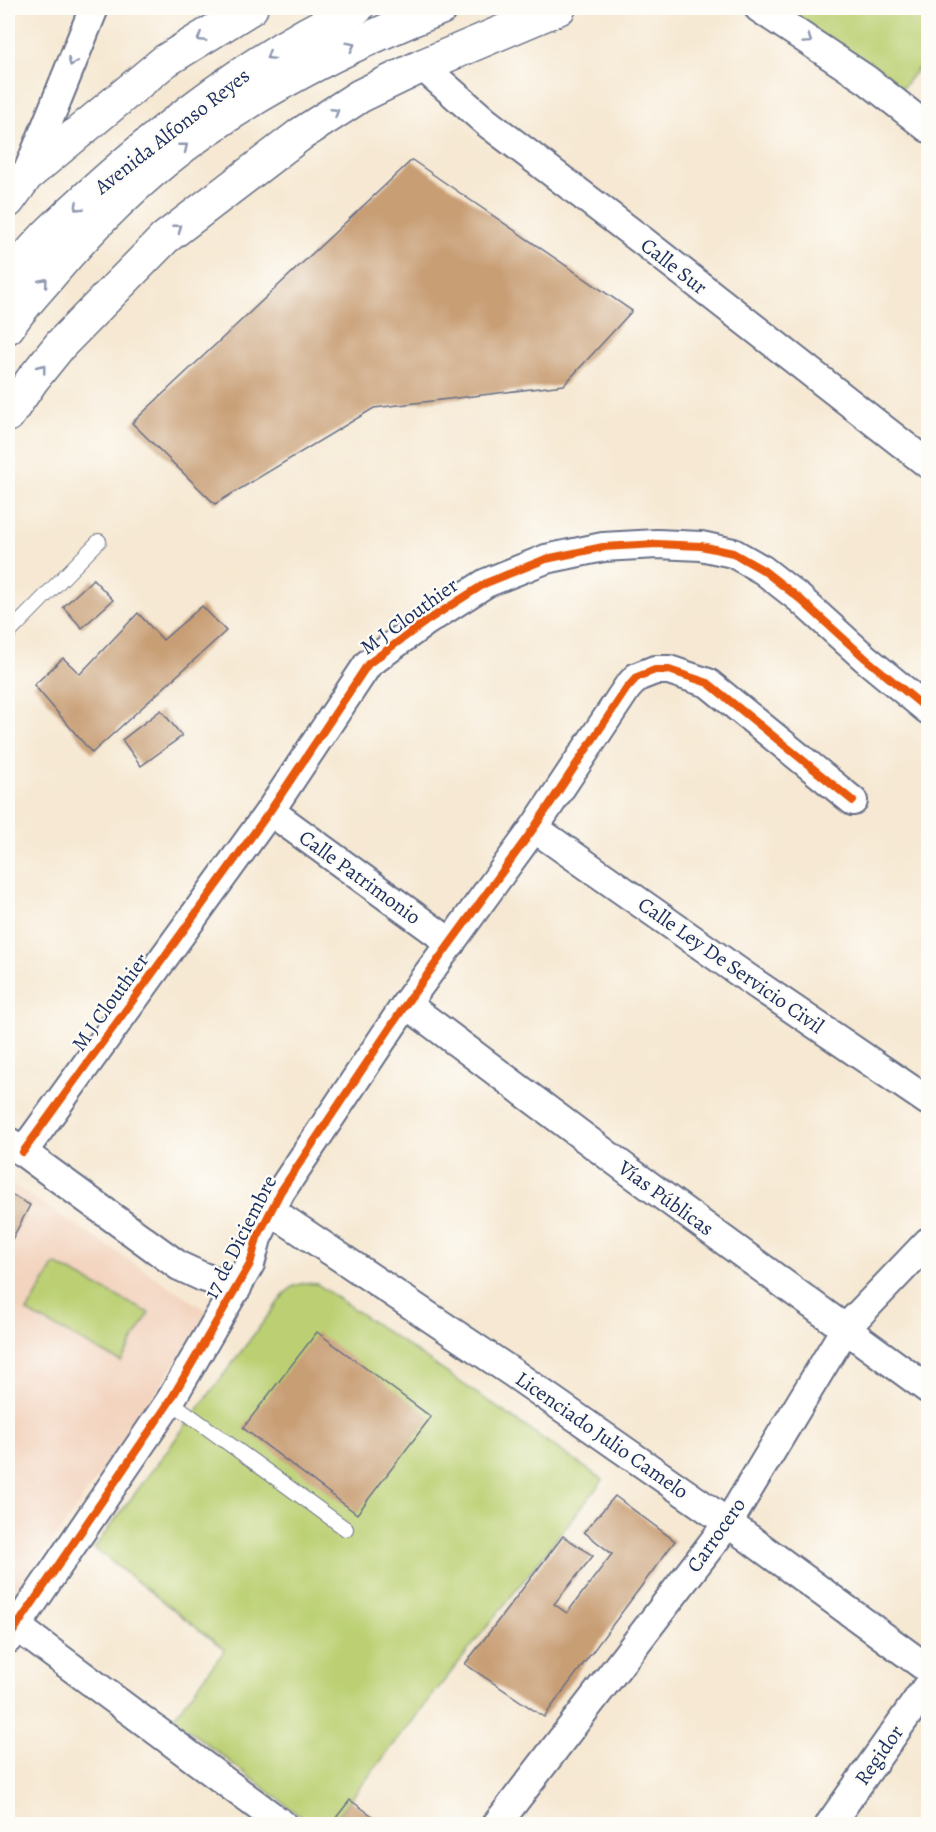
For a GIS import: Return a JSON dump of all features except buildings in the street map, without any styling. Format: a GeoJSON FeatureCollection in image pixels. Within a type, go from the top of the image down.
{"type":"FeatureCollection","features":[{"type":"Feature","properties":{"kind":"main road"},"geometry":{"type":"LineString","coordinates":[[17,188],[165,60],[251,8]]}},
{"type":"Feature","properties":{"kind":"main road","name":"Avenida Alfonso Reyes"},"geometry":{"type":"LineString","coordinates":[[8,280],[51,230],[118,170],[184,116],[237,77],[292,43],[357,8]]}},
{"type":"Feature","properties":{"kind":"main road","name":"Avenida Alfonso Reyes"},"geometry":{"type":"LineString","coordinates":[[8,327],[76,244],[144,179],[199,135],[254,100],[359,42],[441,8]]}},
{"type":"Feature","properties":{"kind":"main road"},"geometry":{"type":"LineString","coordinates":[[8,415],[61,344],[165,238],[301,134],[360,96],[422,66],[559,8]]}},
{"type":"Feature","properties":{"kind":"street"},"geometry":{"type":"LineString","coordinates":[[17,188],[94,8]]}},
{"type":"Feature","properties":{"kind":"street"},"geometry":{"type":"LineString","coordinates":[[759,8],[867,80],[928,128]]}},
{"type":"Feature","properties":{"kind":"street","name":"Calle Sur"},"geometry":{"type":"LineString","coordinates":[[422,66],[486,122],[928,464]]}},
{"type":"Feature","properties":{"kind":"street","name":"M J Clouthier"},"geometry":{"type":"LineString","coordinates":[[15,1147],[270,812],[368,664],[425,622],[486,583],[546,559],[603,547],[657,544],[701,546],[733,553],[763,570],[800,599],[865,658],[928,710]]}},
{"type":"Feature","properties":{"kind":"street","name":"17 de Diciembre"},"geometry":{"type":"LineString","coordinates":[[10,1629],[170,1401],[250,1264],[256,1238],[270,1210],[406,1004],[534,828],[627,688],[637,677],[655,670],[669,670],[708,683],[852,801]]}},
{"type":"Feature","properties":{"kind":"street","name":"Calle Patrimonio"},"geometry":{"type":"LineString","coordinates":[[270,812],[451,943]]}},
{"type":"Feature","properties":{"kind":"street","name":"Calle Ley De Servicio Civil"},"geometry":{"type":"LineString","coordinates":[[534,828],[928,1101]]}},
{"type":"Feature","properties":{"kind":"street","name":"Vías Públicas"},"geometry":{"type":"LineString","coordinates":[[406,1004],[629,1171],[928,1389]]}},
{"type":"Feature","properties":{"kind":"street"},"geometry":{"type":"LineString","coordinates":[[15,1147],[179,1266],[202,1277],[237,1288]]}},
{"type":"Feature","properties":{"kind":"street","name":"Licenciado Julio Camelo"},"geometry":{"type":"LineString","coordinates":[[270,1210],[513,1372],[728,1523],[928,1669]]}},
{"type":"Feature","properties":{"kind":"street","name":"Carrocero"},"geometry":{"type":"LineString","coordinates":[[497,1824],[728,1523],[845,1329],[928,1242]]}},
{"type":"Feature","properties":{"kind":"street"},"geometry":{"type":"LineString","coordinates":[[10,1629],[282,1824]]}},
{"type":"Feature","properties":{"kind":"street","name":"Regidor"},"geometry":{"type":"LineString","coordinates":[[830,1824],[928,1685]]}},
{"type":"Feature","properties":{"kind":"lane"},"geometry":{"type":"LineString","coordinates":[[8,634],[99,541]]}},
{"type":"Feature","properties":{"kind":"lane"},"geometry":{"type":"LineString","coordinates":[[170,1401],[346,1529]]}},
{"type":"Feature","properties":{"kind":"shaded area"},"geometry":{"type":"Polygon","coordinates":[[[8,1181],[210,1313],[11,1603],[8,1600],[8,1181]]]}},
{"type":"Feature","properties":{"kind":"green space"},"geometry":{"type":"Polygon","coordinates":[[[748,8],[928,8],[928,56],[896,96],[748,8]]]}},
{"type":"Feature","properties":{"kind":"green space"},"geometry":{"type":"Polygon","coordinates":[[[55,1264],[149,1313],[121,1362],[27,1312],[55,1264]]]}},
{"type":"Feature","properties":{"kind":"green space"},"geometry":{"type":"Polygon","coordinates":[[[304,1283],[317,1284],[603,1480],[331,1824],[311,1824],[173,1718],[225,1650],[94,1548],[285,1293],[294,1286],[304,1283]]]}},
{"type":"Feature","properties":{"kind":"cycle path"},"geometry":{"type":"LineString","coordinates":[[23,1152],[270,811],[368,664],[425,622],[486,583],[546,559],[603,547],[657,544],[701,546],[733,553],[763,570],[800,599],[865,658],[928,710]]}},
{"type":"Feature","properties":{"kind":"cycle path"},"geometry":{"type":"LineString","coordinates":[[8,1639],[170,1401],[250,1264],[257,1238],[281,1191],[406,1004],[534,828],[627,688],[637,677],[655,670],[669,670],[708,683],[853,801]]}}]}
